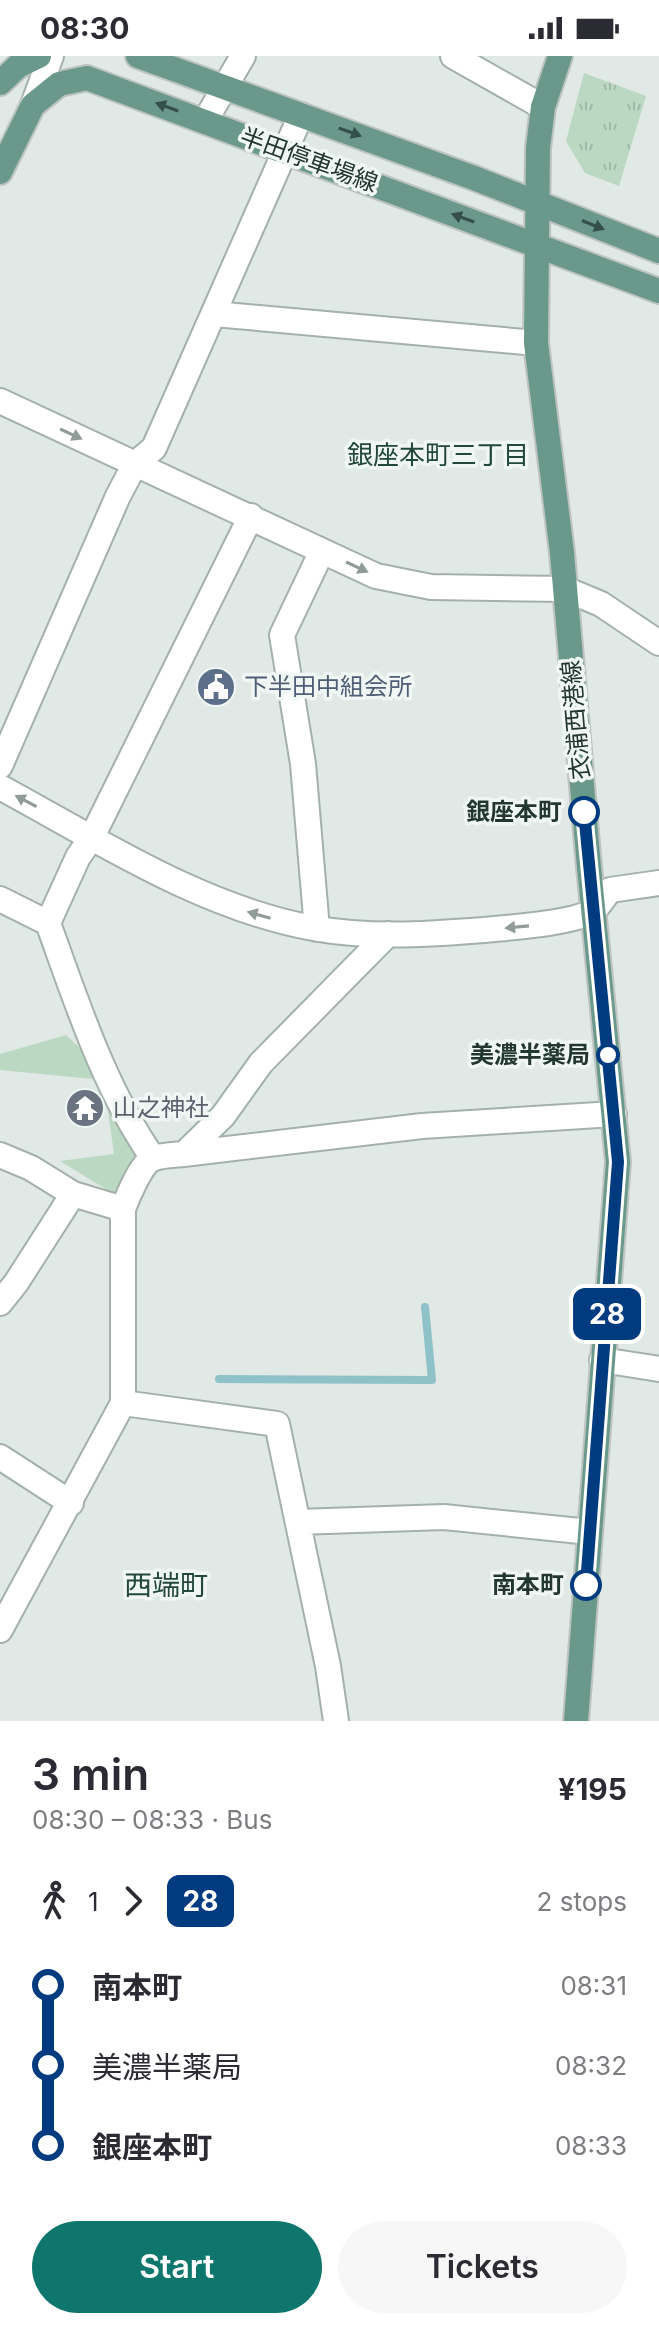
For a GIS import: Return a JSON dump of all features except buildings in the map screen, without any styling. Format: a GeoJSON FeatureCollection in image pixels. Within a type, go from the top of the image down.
{"type":"FeatureCollection","features":[{"type":"Feature","properties":{"kind":"main road"},"geometry":{"type":"LineString","coordinates":[[0,83],[18,66],[39,56]]}},
{"type":"Feature","properties":{"kind":"main road","name":"半田停車場線"},"geometry":{"type":"LineString","coordinates":[[138,56],[538,202],[659,251]]}},
{"type":"Feature","properties":{"kind":"main road","name":"衣浦西港線"},"geometry":{"type":"LineString","coordinates":[[560,56],[543,107],[538,148],[536,343],[565,589],[618,1162],[576,1721]]}},
{"type":"Feature","properties":{"kind":"main road","name":"半田停車場線"},"geometry":{"type":"LineString","coordinates":[[0,172],[33,105],[59,84],[87,78],[659,291]]}},
{"type":"Feature","properties":{"kind":"street"},"geometry":{"type":"LineString","coordinates":[[33,105],[51,56]]}},
{"type":"Feature","properties":{"kind":"street"},"geometry":{"type":"LineString","coordinates":[[205,121],[243,56]]}},
{"type":"Feature","properties":{"kind":"street"},"geometry":{"type":"LineString","coordinates":[[453,56],[543,107]]}},
{"type":"Feature","properties":{"kind":"street"},"geometry":{"type":"LineString","coordinates":[[0,766],[118,496],[135,464],[154,448],[301,115]]}},
{"type":"Feature","properties":{"kind":"street"},"geometry":{"type":"LineString","coordinates":[[214,314],[536,343]]}},
{"type":"Feature","properties":{"kind":"street"},"geometry":{"type":"LineString","coordinates":[[0,401],[376,576],[431,587],[565,589],[601,604],[659,643]]}},
{"type":"Feature","properties":{"kind":"street"},"geometry":{"type":"LineString","coordinates":[[153,1158],[111,1084],[74,997],[48,923],[78,857],[92,837],[251,516]]}},
{"type":"Feature","properties":{"kind":"street"},"geometry":{"type":"LineString","coordinates":[[317,929],[303,764],[282,635],[322,551]]}},
{"type":"Feature","properties":{"kind":"street"},"geometry":{"type":"LineString","coordinates":[[0,787],[196,892],[244,910],[317,929],[388,934],[449,933],[540,924],[593,911],[610,890],[659,883]]}},
{"type":"Feature","properties":{"kind":"street"},"geometry":{"type":"LineString","coordinates":[[0,899],[48,923]]}},
{"type":"Feature","properties":{"kind":"street"},"geometry":{"type":"LineString","coordinates":[[184,1154],[223,1116],[261,1063],[388,934]]}},
{"type":"Feature","properties":{"kind":"street"},"geometry":{"type":"LineString","coordinates":[[2,1619],[71,1503],[123,1403],[123,1209],[147,1162],[153,1158],[422,1126],[614,1114]]}},
{"type":"Feature","properties":{"kind":"street"},"geometry":{"type":"LineString","coordinates":[[0,1155],[31,1168],[73,1194],[123,1209]]}},
{"type":"Feature","properties":{"kind":"street"},"geometry":{"type":"LineString","coordinates":[[0,1303],[73,1194]]}},
{"type":"Feature","properties":{"kind":"street"},"geometry":{"type":"LineString","coordinates":[[602,1360],[659,1369]]}},
{"type":"Feature","properties":{"kind":"street"},"geometry":{"type":"LineString","coordinates":[[123,1403],[277,1424],[328,1666],[336,1721]]}},
{"type":"Feature","properties":{"kind":"street"},"geometry":{"type":"LineString","coordinates":[[0,1457],[71,1503]]}},
{"type":"Feature","properties":{"kind":"street"},"geometry":{"type":"LineString","coordinates":[[298,1522],[444,1517],[590,1532]]}},
{"type":"Feature","properties":{"kind":"green space"},"geometry":{"type":"Polygon","coordinates":[[[584,73],[646,96],[619,186],[585,173],[566,141],[584,73]]]}},
{"type":"Feature","properties":{"kind":"green space"},"geometry":{"type":"Polygon","coordinates":[[[66,1035],[93,1060],[144,1158],[125,1189],[114,1194],[60,1161],[114,1154],[106,1097],[93,1079],[0,1070],[0,1054],[66,1035]]]}},
{"type":"Feature","properties":{"kind":"waterway"},"geometry":{"type":"LineString","coordinates":[[219,1379],[432,1380],[425,1307]]}},
{"type":"Feature","properties":{"kind":"bus line","name":"28"},"geometry":{"type":"LineString","coordinates":[[584,812],[618,1162],[586,1585]]}},
{"type":"Feature","properties":{"kind":"place","name":"下半田中組会所"},"geometry":{"type":"Point","coordinates":[216,687]}},
{"type":"Feature","properties":{"kind":"place","name":"銀座本町"},"geometry":{"type":"Point","coordinates":[584,812]}},
{"type":"Feature","properties":{"kind":"place","name":"美濃半薬局"},"geometry":{"type":"Point","coordinates":[608,1055]}},
{"type":"Feature","properties":{"kind":"place","name":"山之神社"},"geometry":{"type":"Point","coordinates":[85,1108]}},
{"type":"Feature","properties":{"kind":"place","name":"南本町"},"geometry":{"type":"Point","coordinates":[586,1585]}},
{"type":"Feature","properties":{"kind":"district","name":"銀座本町三丁目"},"geometry":{"type":"Point","coordinates":[438,455]}},
{"type":"Feature","properties":{"kind":"district","name":"西端町"},"geometry":{"type":"Point","coordinates":[166,1585]}}]}
